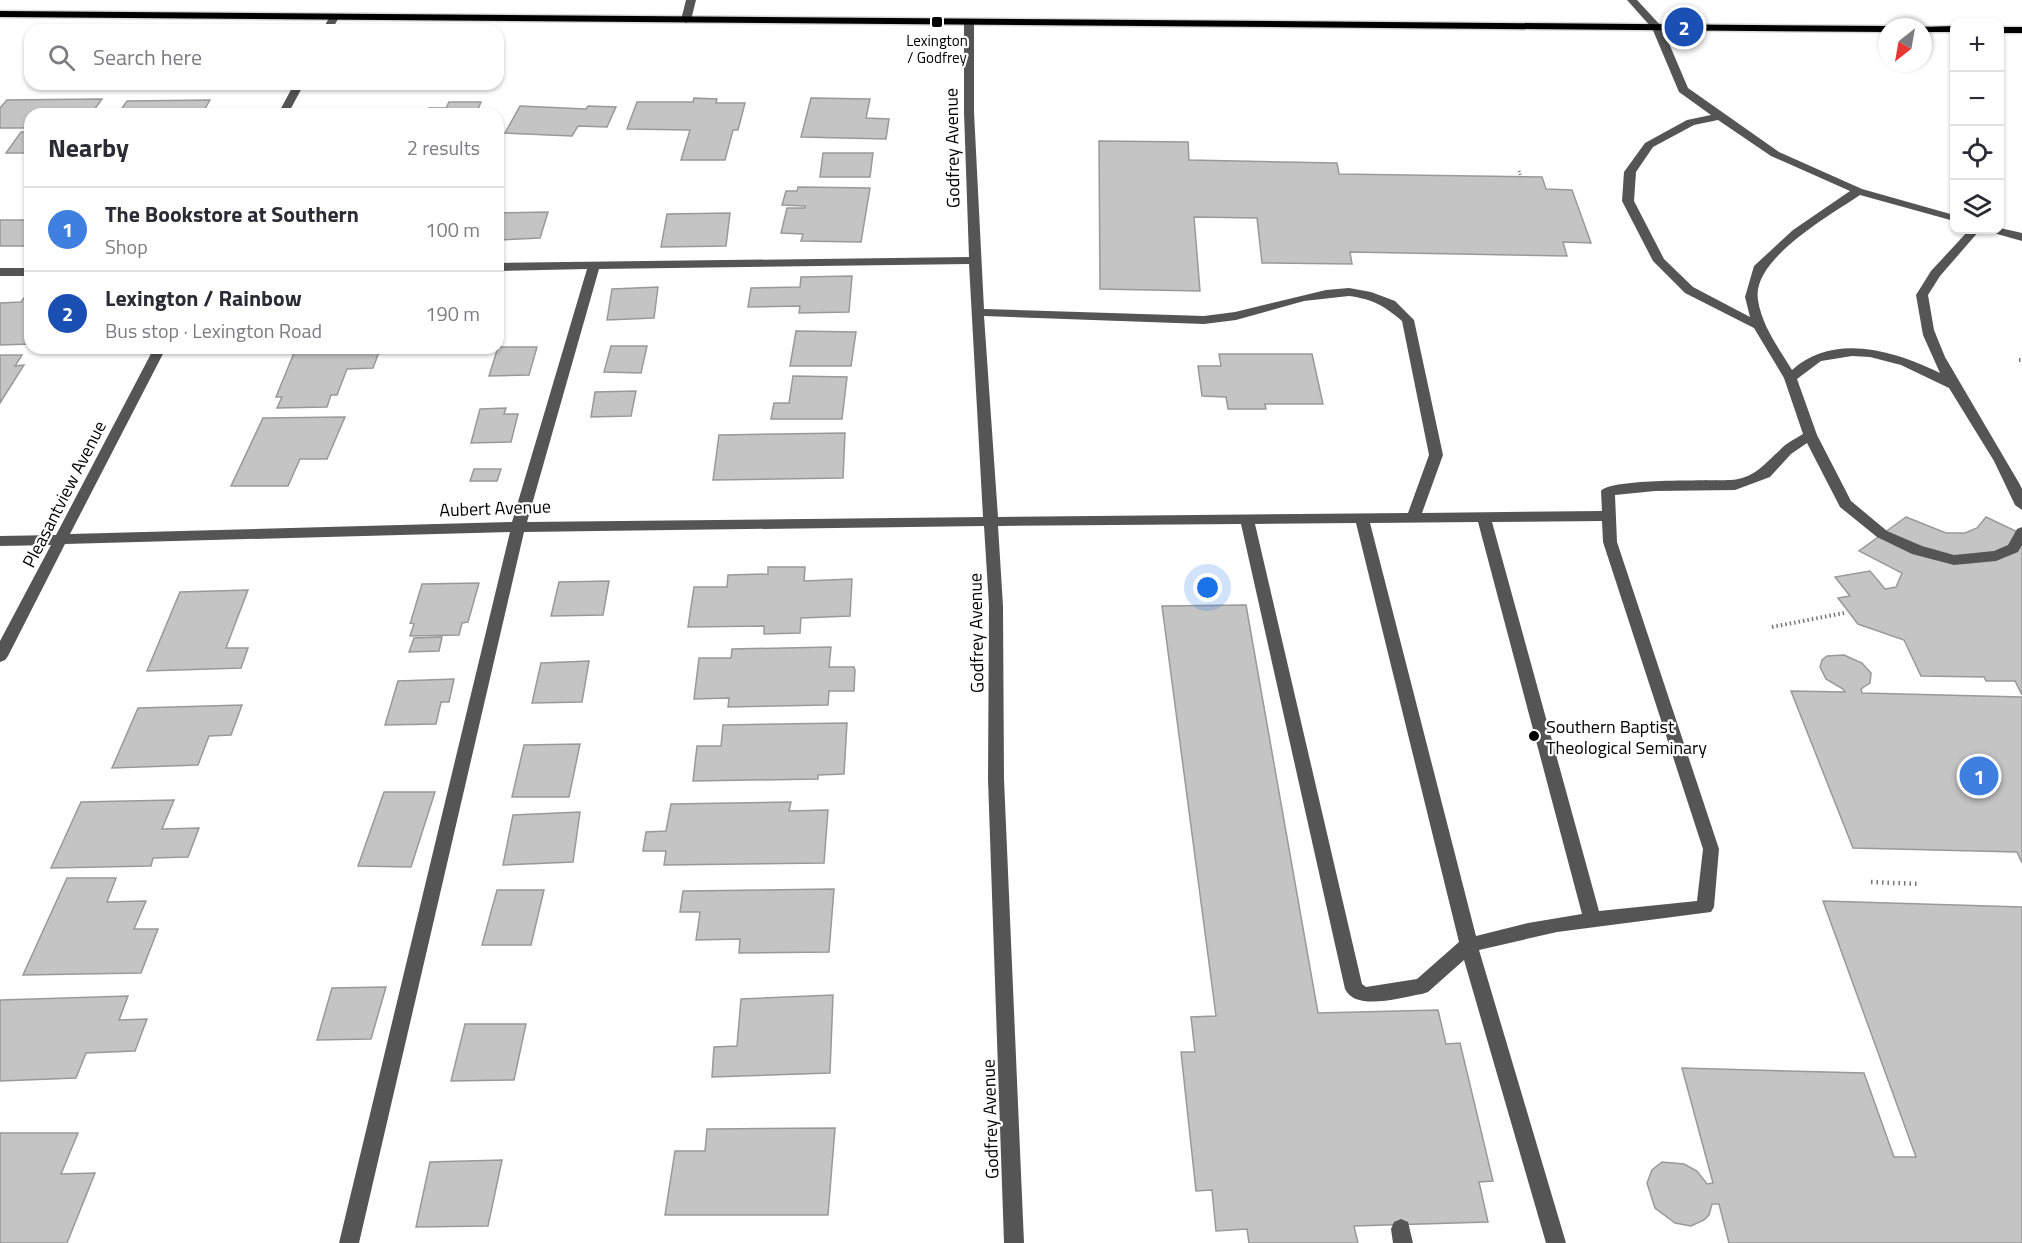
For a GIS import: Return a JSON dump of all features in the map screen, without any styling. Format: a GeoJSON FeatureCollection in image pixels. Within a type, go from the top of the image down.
{"type":"FeatureCollection","features":[{"type":"Feature","properties":{"kind":"main road"},"geometry":{"type":"LineString","coordinates":[[0,14],[1878,29]]}},
{"type":"Feature","properties":{"kind":"main road"},"geometry":{"type":"LineString","coordinates":[[1932,29],[1950,29]]}},
{"type":"Feature","properties":{"kind":"main road"},"geometry":{"type":"LineString","coordinates":[[2004,30],[2022,30]]}},
{"type":"Feature","properties":{"kind":"street"},"geometry":{"type":"LineString","coordinates":[[686,20],[691,0]]}},
{"type":"Feature","properties":{"kind":"street"},"geometry":{"type":"LineString","coordinates":[[1632,0],[1657,27],[1683,90],[1775,154],[1858,191],[1950,217]]}},
{"type":"Feature","properties":{"kind":"street"},"geometry":{"type":"LineString","coordinates":[[330,24],[334,17]]}},
{"type":"Feature","properties":{"kind":"street","name":"Godfrey Avenue"},"geometry":{"type":"LineString","coordinates":[[969,22],[969,112],[975,260],[996,606],[996,778],[1014,1243]]}},
{"type":"Feature","properties":{"kind":"street"},"geometry":{"type":"LineString","coordinates":[[286,108],[296,90]]}},
{"type":"Feature","properties":{"kind":"street"},"geometry":{"type":"LineString","coordinates":[[1720,116],[1691,122],[1649,145],[1630,171],[1628,201],[1659,261],[1689,290],[1759,326]]}},
{"type":"Feature","properties":{"kind":"street"},"geometry":{"type":"LineString","coordinates":[[1858,191],[1797,232],[1758,269],[1751,297],[1759,326],[1790,378],[1810,435],[1845,504],[1882,534],[1908,546],[1954,560],[1996,556],[2013,548],[2022,532]]}},
{"type":"Feature","properties":{"kind":"street"},"geometry":{"type":"LineString","coordinates":[[2004,232],[2022,237]]}},
{"type":"Feature","properties":{"kind":"street"},"geometry":{"type":"LineString","coordinates":[[1971,234],[1935,274],[1922,295],[1929,335],[1955,387],[2014,484],[2022,505]]}},
{"type":"Feature","properties":{"kind":"street"},"geometry":{"type":"LineString","coordinates":[[504,267],[975,260]]}},
{"type":"Feature","properties":{"kind":"street"},"geometry":{"type":"LineString","coordinates":[[349,1243],[518,527],[594,266]]}},
{"type":"Feature","properties":{"kind":"street"},"geometry":{"type":"LineString","coordinates":[[0,272],[24,272]]}},
{"type":"Feature","properties":{"kind":"street"},"geometry":{"type":"LineString","coordinates":[[978,312],[1204,320],[1234,316],[1299,297],[1333,292],[1364,292],[1398,306],[1408,320],[1436,455],[1414,518]]}},
{"type":"Feature","properties":{"kind":"street"},"geometry":{"type":"LineString","coordinates":[[1790,378],[1815,358],[1839,353],[1878,354],[1919,366],[1955,387]]}},
{"type":"Feature","properties":{"kind":"street","name":"Pleasantview Avenue"},"geometry":{"type":"LineString","coordinates":[[0,656],[157,354]]}},
{"type":"Feature","properties":{"kind":"street"},"geometry":{"type":"LineString","coordinates":[[1247,519],[1354,989],[1364,995],[1422,986],[1469,945],[1516,931],[1592,919],[1706,907],[1711,849],[1610,542],[1608,492],[1655,486],[1735,485],[1765,474],[1786,451],[1810,435]]}},
{"type":"Feature","properties":{"kind":"street","name":"Aubert Avenue"},"geometry":{"type":"LineString","coordinates":[[0,541],[518,527],[1608,516]]}},
{"type":"Feature","properties":{"kind":"street"},"geometry":{"type":"LineString","coordinates":[[1484,517],[1592,919]]}},
{"type":"Feature","properties":{"kind":"street"},"geometry":{"type":"LineString","coordinates":[[1362,518],[1469,945],[1556,1243]]}},
{"type":"Feature","properties":{"kind":"path"},"geometry":{"type":"LineString","coordinates":[[1519,171],[1521,177]]}},
{"type":"Feature","properties":{"kind":"path"},"geometry":{"type":"LineString","coordinates":[[1772,627],[1844,613]]}},
{"type":"Feature","properties":{"kind":"path"},"geometry":{"type":"LineString","coordinates":[[1871,882],[1920,884]]}},
{"type":"Feature","properties":{"kind":"building"},"geometry":{"type":"Polygon","coordinates":[[[694,98],[717,99],[716,103],[745,103],[738,130],[733,130],[725,160],[681,160],[690,130],[627,129],[637,102],[693,102],[694,98]]]}},
{"type":"Feature","properties":{"kind":"building"},"geometry":{"type":"Polygon","coordinates":[[[811,98],[870,99],[866,118],[889,119],[886,139],[801,137],[811,98]]]}},
{"type":"Feature","properties":{"kind":"building"},"geometry":{"type":"Polygon","coordinates":[[[102,99],[95,108],[24,108],[24,128],[0,128],[0,108],[7,100],[102,99]]]}},
{"type":"Feature","properties":{"kind":"building"},"geometry":{"type":"Polygon","coordinates":[[[210,100],[205,108],[122,108],[127,101],[210,100]]]}},
{"type":"Feature","properties":{"kind":"building"},"geometry":{"type":"Polygon","coordinates":[[[449,102],[481,102],[478,108],[446,108],[449,102]]]}},
{"type":"Feature","properties":{"kind":"building"},"geometry":{"type":"Polygon","coordinates":[[[520,106],[586,109],[588,106],[616,107],[607,127],[578,126],[572,136],[505,133],[520,106]]]}},
{"type":"Feature","properties":{"kind":"building"},"geometry":{"type":"Polygon","coordinates":[[[21,132],[24,132],[24,153],[6,153],[21,132]]]}},
{"type":"Feature","properties":{"kind":"building"},"geometry":{"type":"Polygon","coordinates":[[[1099,141],[1188,142],[1189,160],[1337,163],[1339,174],[1542,177],[1546,189],[1572,190],[1591,243],[1563,242],[1567,256],[1350,252],[1352,264],[1262,263],[1257,218],[1194,217],[1200,291],[1100,289],[1099,141]]]}},
{"type":"Feature","properties":{"kind":"building"},"geometry":{"type":"Polygon","coordinates":[[[823,153],[873,153],[870,177],[820,177],[823,153]]]}},
{"type":"Feature","properties":{"kind":"building"},"geometry":{"type":"Polygon","coordinates":[[[798,187],[870,188],[861,242],[801,241],[803,234],[781,233],[787,208],[805,208],[805,206],[782,205],[786,191],[797,191],[798,187]]]}},
{"type":"Feature","properties":{"kind":"building"},"geometry":{"type":"Polygon","coordinates":[[[548,212],[540,238],[504,240],[504,213],[548,212]]]}},
{"type":"Feature","properties":{"kind":"building"},"geometry":{"type":"Polygon","coordinates":[[[730,213],[726,246],[661,247],[667,214],[730,213]]]}},
{"type":"Feature","properties":{"kind":"building"},"geometry":{"type":"Polygon","coordinates":[[[0,220],[24,220],[24,246],[0,246],[0,220]]]}},
{"type":"Feature","properties":{"kind":"building"},"geometry":{"type":"Polygon","coordinates":[[[852,276],[849,312],[799,313],[800,306],[748,307],[751,288],[800,287],[801,277],[852,276]]]}},
{"type":"Feature","properties":{"kind":"building"},"geometry":{"type":"Polygon","coordinates":[[[658,287],[654,318],[607,320],[612,289],[658,287]]]}},
{"type":"Feature","properties":{"kind":"building"},"geometry":{"type":"Polygon","coordinates":[[[24,298],[24,344],[0,345],[0,303],[21,302],[24,298]]]}},
{"type":"Feature","properties":{"kind":"building"},"geometry":{"type":"Polygon","coordinates":[[[796,331],[856,332],[851,366],[790,366],[796,331]]]}},
{"type":"Feature","properties":{"kind":"building"},"geometry":{"type":"Polygon","coordinates":[[[611,346],[647,346],[641,373],[604,372],[611,346]]]}},
{"type":"Feature","properties":{"kind":"building"},"geometry":{"type":"Polygon","coordinates":[[[504,347],[537,347],[529,375],[489,376],[496,354],[504,354],[504,347]]]}},
{"type":"Feature","properties":{"kind":"building"},"geometry":{"type":"Polygon","coordinates":[[[294,354],[378,354],[373,368],[347,369],[337,395],[331,395],[327,407],[277,408],[282,397],[276,397],[294,354]]]}},
{"type":"Feature","properties":{"kind":"building"},"geometry":{"type":"Polygon","coordinates":[[[1219,354],[1312,354],[1323,404],[1265,404],[1266,409],[1228,409],[1226,397],[1202,396],[1198,366],[1221,366],[1219,354]]]}},
{"type":"Feature","properties":{"kind":"building"},"geometry":{"type":"Polygon","coordinates":[[[0,355],[22,355],[15,366],[24,365],[0,403],[0,355]]]}},
{"type":"Feature","properties":{"kind":"building"},"geometry":{"type":"Polygon","coordinates":[[[793,376],[847,377],[842,419],[771,419],[774,403],[789,403],[793,376]]]}},
{"type":"Feature","properties":{"kind":"building"},"geometry":{"type":"Polygon","coordinates":[[[636,391],[631,416],[591,417],[595,392],[636,391]]]}},
{"type":"Feature","properties":{"kind":"building"},"geometry":{"type":"Polygon","coordinates":[[[506,408],[504,414],[518,414],[511,442],[471,443],[480,409],[506,408]]]}},
{"type":"Feature","properties":{"kind":"building"},"geometry":{"type":"Polygon","coordinates":[[[345,417],[327,459],[300,459],[288,486],[231,486],[263,418],[345,417]]]}},
{"type":"Feature","properties":{"kind":"building"},"geometry":{"type":"Polygon","coordinates":[[[845,433],[843,478],[713,480],[719,435],[845,433]]]}},
{"type":"Feature","properties":{"kind":"building"},"geometry":{"type":"Polygon","coordinates":[[[474,469],[501,469],[497,481],[470,481],[474,469]]]}},
{"type":"Feature","properties":{"kind":"building"},"geometry":{"type":"Polygon","coordinates":[[[1906,517],[1946,533],[1965,533],[1977,528],[1986,517],[2022,534],[2022,695],[2015,681],[1986,681],[1984,677],[1921,676],[1904,640],[1858,624],[1838,598],[1850,596],[1835,577],[1870,571],[1885,589],[1896,587],[1902,573],[1859,551],[1906,517]]]}},
{"type":"Feature","properties":{"kind":"building"},"geometry":{"type":"Polygon","coordinates":[[[768,567],[805,567],[804,581],[852,579],[850,616],[801,618],[800,633],[764,634],[764,626],[688,627],[694,587],[727,587],[728,575],[768,574],[768,567]]]}},
{"type":"Feature","properties":{"kind":"building"},"geometry":{"type":"Polygon","coordinates":[[[609,581],[603,615],[551,616],[559,582],[609,581]]]}},
{"type":"Feature","properties":{"kind":"building"},"geometry":{"type":"Polygon","coordinates":[[[479,583],[468,622],[462,623],[459,635],[410,636],[414,624],[410,623],[422,584],[479,583]]]}},
{"type":"Feature","properties":{"kind":"building"},"geometry":{"type":"Polygon","coordinates":[[[248,590],[226,648],[248,648],[241,668],[147,671],[180,592],[248,590]]]}},
{"type":"Feature","properties":{"kind":"building"},"geometry":{"type":"Polygon","coordinates":[[[1246,605],[1318,1013],[1438,1010],[1446,1044],[1460,1043],[1493,1181],[1479,1182],[1488,1222],[1354,1226],[1358,1243],[1249,1243],[1247,1229],[1216,1231],[1212,1190],[1196,1191],[1181,1052],[1195,1052],[1191,1017],[1216,1016],[1162,606],[1246,605]]]}},
{"type":"Feature","properties":{"kind":"building"},"geometry":{"type":"Polygon","coordinates":[[[442,637],[439,651],[409,652],[414,638],[442,637]]]}},
{"type":"Feature","properties":{"kind":"building"},"geometry":{"type":"Polygon","coordinates":[[[831,647],[829,667],[854,667],[854,691],[829,691],[828,705],[728,707],[729,698],[694,699],[699,658],[731,658],[732,649],[831,647]]]}},
{"type":"Feature","properties":{"kind":"building"},"geometry":{"type":"Polygon","coordinates":[[[1844,655],[1862,663],[1871,673],[1870,683],[1861,689],[1862,693],[2022,697],[2022,863],[2017,852],[1853,848],[1791,691],[1845,692],[1826,679],[1820,667],[1822,660],[1827,656],[1844,655]]]}},
{"type":"Feature","properties":{"kind":"building"},"geometry":{"type":"Polygon","coordinates":[[[589,661],[582,702],[532,703],[541,663],[589,661]]]}},
{"type":"Feature","properties":{"kind":"building"},"geometry":{"type":"Polygon","coordinates":[[[454,679],[449,702],[441,702],[436,724],[385,725],[398,681],[454,679]]]}},
{"type":"Feature","properties":{"kind":"building"},"geometry":{"type":"Polygon","coordinates":[[[242,705],[231,735],[209,736],[198,765],[112,768],[138,708],[242,705]]]}},
{"type":"Feature","properties":{"kind":"building"},"geometry":{"type":"Polygon","coordinates":[[[847,723],[844,774],[818,775],[818,779],[693,781],[697,746],[721,746],[723,725],[847,723]]]}},
{"type":"Feature","properties":{"kind":"building"},"geometry":{"type":"Polygon","coordinates":[[[580,744],[569,797],[512,797],[524,745],[580,744]]]}},
{"type":"Feature","properties":{"kind":"building"},"geometry":{"type":"Polygon","coordinates":[[[384,792],[435,792],[411,867],[358,866],[384,792]]]}},
{"type":"Feature","properties":{"kind":"building"},"geometry":{"type":"Polygon","coordinates":[[[174,800],[162,829],[199,828],[188,857],[153,858],[151,866],[51,868],[81,802],[174,800]]]}},
{"type":"Feature","properties":{"kind":"building"},"geometry":{"type":"Polygon","coordinates":[[[791,802],[789,811],[828,810],[824,863],[664,865],[666,851],[643,851],[646,832],[666,831],[671,804],[791,802]]]}},
{"type":"Feature","properties":{"kind":"building"},"geometry":{"type":"Polygon","coordinates":[[[580,812],[573,862],[503,865],[513,815],[580,812]]]}},
{"type":"Feature","properties":{"kind":"building"},"geometry":{"type":"Polygon","coordinates":[[[67,878],[116,878],[107,902],[146,901],[134,929],[158,929],[141,973],[23,975],[67,878]]]}},
{"type":"Feature","properties":{"kind":"building"},"geometry":{"type":"Polygon","coordinates":[[[834,889],[829,952],[739,953],[740,939],[696,940],[700,912],[680,912],[683,891],[834,889]]]}},
{"type":"Feature","properties":{"kind":"building"},"geometry":{"type":"Polygon","coordinates":[[[497,890],[544,890],[531,945],[482,945],[497,890]]]}},
{"type":"Feature","properties":{"kind":"building"},"geometry":{"type":"Polygon","coordinates":[[[1823,901],[2022,907],[2022,1243],[1729,1243],[1719,1204],[1712,1204],[1709,1215],[1691,1226],[1675,1223],[1655,1208],[1647,1183],[1652,1170],[1662,1162],[1684,1164],[1697,1171],[1707,1184],[1713,1183],[1682,1068],[1864,1073],[1894,1157],[1916,1157],[1823,901]]]}},
{"type":"Feature","properties":{"kind":"building"},"geometry":{"type":"Polygon","coordinates":[[[386,987],[371,1039],[317,1040],[332,988],[386,987]]]}},
{"type":"Feature","properties":{"kind":"building"},"geometry":{"type":"Polygon","coordinates":[[[833,995],[830,1073],[712,1077],[714,1047],[737,1046],[741,999],[833,995]]]}},
{"type":"Feature","properties":{"kind":"building"},"geometry":{"type":"Polygon","coordinates":[[[128,996],[119,1020],[147,1019],[135,1051],[86,1053],[76,1078],[0,1081],[0,1000],[128,996]]]}},
{"type":"Feature","properties":{"kind":"building"},"geometry":{"type":"Polygon","coordinates":[[[465,1024],[526,1024],[514,1080],[451,1081],[465,1024]]]}},
{"type":"Feature","properties":{"kind":"building"},"geometry":{"type":"Polygon","coordinates":[[[835,1128],[828,1215],[665,1215],[675,1151],[705,1151],[707,1129],[835,1128]]]}},
{"type":"Feature","properties":{"kind":"building"},"geometry":{"type":"Polygon","coordinates":[[[0,1133],[78,1133],[61,1174],[95,1173],[67,1243],[0,1243],[0,1133]]]}},
{"type":"Feature","properties":{"kind":"building"},"geometry":{"type":"Polygon","coordinates":[[[502,1160],[488,1226],[416,1227],[430,1162],[502,1160]]]}},
{"type":"Feature","properties":{"kind":"place","name":"Lexington / Godfrey"},"geometry":{"type":"Point","coordinates":[937,22]}},
{"type":"Feature","properties":{"kind":"place","name":"Lexington / Rainbow"},"geometry":{"type":"Point","coordinates":[1684,27]}},
{"type":"Feature","properties":{"kind":"place","name":"Southern Baptist Theological Seminary"},"geometry":{"type":"Point","coordinates":[1534,736]}},
{"type":"Feature","properties":{"kind":"place","name":"The Bookstore at Southern"},"geometry":{"type":"Point","coordinates":[1979,776]}}]}
